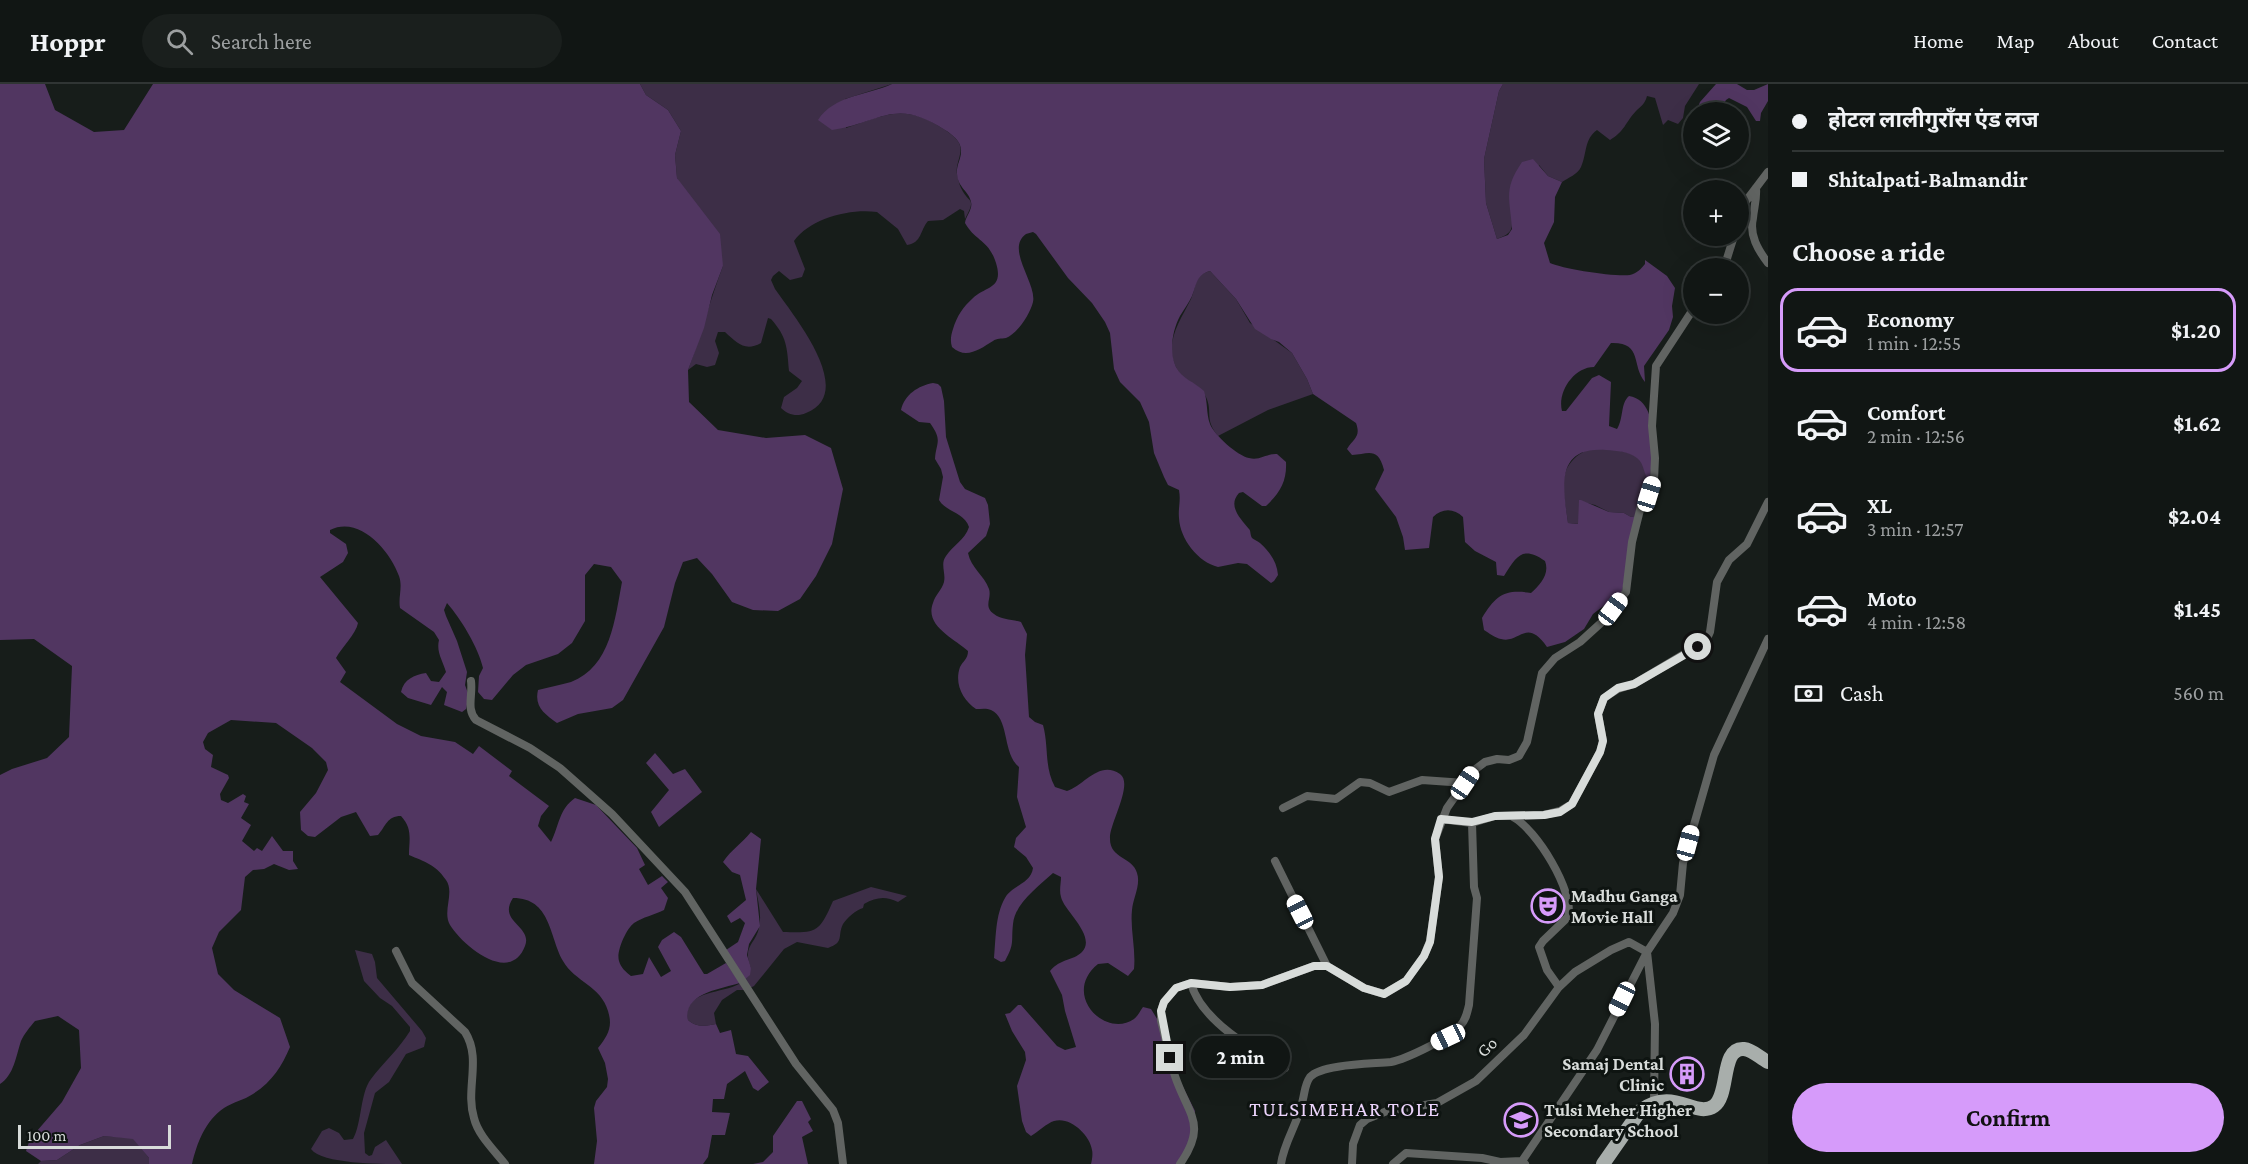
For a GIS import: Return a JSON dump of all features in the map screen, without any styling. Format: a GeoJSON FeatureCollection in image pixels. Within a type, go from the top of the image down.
{"type":"FeatureCollection","features":[{"type":"Feature","properties":{"kind":"main road"},"geometry":{"type":"LineString","coordinates":[[1603,1164],[1640,1111],[1654,1103],[1662,1100],[1701,1109],[1716,1105],[1721,1099],[1727,1065],[1734,1052],[1742,1049],[1753,1052],[1768,1062]]}},
{"type":"Feature","properties":{"kind":"street"},"geometry":{"type":"LineString","coordinates":[[1749,197],[1768,172]]}},
{"type":"Feature","properties":{"kind":"street"},"geometry":{"type":"LineString","coordinates":[[1756,188],[1757,198],[1752,221],[1756,246],[1768,263]]}},
{"type":"Feature","properties":{"kind":"street"},"geometry":{"type":"LineString","coordinates":[[1180,1164],[1194,1138],[1194,1123],[1175,1077],[1161,1021],[1164,1002],[1176,988],[1191,983],[1230,987],[1262,985],[1314,966],[1327,966],[1364,988],[1384,994],[1406,981],[1424,956],[1430,942],[1439,877],[1435,839],[1447,808],[1473,771],[1485,762],[1497,759],[1509,760],[1519,756],[1527,742],[1542,673],[1555,658],[1580,642],[1602,622],[1626,592],[1632,542],[1641,506],[1649,494],[1653,480],[1652,426],[1656,366],[1684,324]]}},
{"type":"Feature","properties":{"kind":"street"},"geometry":{"type":"LineString","coordinates":[[1441,819],[1472,822],[1495,816],[1544,815],[1560,812],[1572,804],[1600,752],[1603,741],[1598,714],[1604,698],[1618,688],[1634,684],[1706,640],[1710,632],[1717,582],[1729,560],[1747,544],[1768,502]]}},
{"type":"Feature","properties":{"kind":"street"},"geometry":{"type":"LineString","coordinates":[[1393,1164],[1406,1153],[1522,1163],[1597,1050],[1647,952],[1680,896],[1683,863],[1714,754],[1768,639]]}},
{"type":"Feature","properties":{"kind":"street"},"geometry":{"type":"LineString","coordinates":[[471,681],[471,713],[476,720],[530,748],[560,768],[612,814],[685,892],[796,1064],[833,1110],[838,1123],[843,1164]]}},
{"type":"Feature","properties":{"kind":"street"},"geometry":{"type":"LineString","coordinates":[[1283,807],[1307,796],[1336,799],[1360,782],[1370,783],[1389,792],[1422,780],[1465,783]]}},
{"type":"Feature","properties":{"kind":"street"},"geometry":{"type":"LineString","coordinates":[[1510,815],[1522,821],[1533,835],[1552,864],[1569,899],[1568,917],[1539,947],[1547,970],[1559,987]]}},
{"type":"Feature","properties":{"kind":"street"},"geometry":{"type":"LineString","coordinates":[[1281,1164],[1282,1156],[1297,1121],[1305,1088],[1311,1076],[1323,1070],[1394,1061],[1448,1037],[1466,1018],[1471,985],[1477,898],[1474,887],[1472,822]]}},
{"type":"Feature","properties":{"kind":"street"},"geometry":{"type":"LineString","coordinates":[[1275,861],[1327,966]]}},
{"type":"Feature","properties":{"kind":"street","name":"Go"},"geometry":{"type":"LineString","coordinates":[[1352,1164],[1353,1144],[1360,1125],[1367,1119],[1387,1111],[1437,1103],[1458,1093],[1476,1081],[1524,1035],[1559,987],[1575,972],[1629,942],[1647,952]]}},
{"type":"Feature","properties":{"kind":"street"},"geometry":{"type":"LineString","coordinates":[[396,951],[412,983],[465,1032],[470,1040],[474,1055],[473,1116],[477,1127],[505,1164]]}},
{"type":"Feature","properties":{"kind":"street"},"geometry":{"type":"LineString","coordinates":[[1647,952],[1655,1024],[1654,1103]]}},
{"type":"Feature","properties":{"kind":"street"},"geometry":{"type":"LineString","coordinates":[[1191,983],[1193,993],[1225,1029],[1285,1068]]}},
{"type":"Feature","properties":{"kind":"shaded area"},"geometry":{"type":"Polygon","coordinates":[[[0,84],[45,84],[55,110],[94,132],[124,130],[153,84],[640,84],[646,95],[668,110],[681,131],[675,155],[677,178],[720,234],[723,266],[688,370],[689,402],[718,430],[766,438],[805,435],[831,448],[843,489],[832,544],[816,576],[800,599],[778,611],[753,610],[732,602],[697,558],[683,562],[664,627],[623,700],[612,708],[578,714],[557,723],[539,706],[538,690],[571,682],[584,675],[603,653],[613,626],[622,582],[611,567],[594,564],[585,575],[585,621],[572,643],[558,654],[526,665],[513,675],[492,700],[484,699],[478,692],[479,676],[483,668],[481,660],[458,617],[447,603],[444,610],[467,672],[465,685],[469,696],[466,709],[462,712],[444,705],[447,692],[442,687],[431,705],[408,698],[401,692],[404,684],[414,676],[426,673],[431,681],[439,682],[446,672],[439,652],[439,640],[434,632],[400,608],[399,576],[381,546],[362,531],[352,527],[330,530],[330,533],[346,544],[348,553],[343,562],[320,577],[358,623],[355,632],[336,658],[346,672],[340,682],[397,724],[421,736],[455,742],[473,754],[479,746],[512,771],[509,776],[549,806],[541,816],[538,826],[551,842],[562,813],[570,802],[575,798],[596,805],[637,848],[645,865],[639,869],[648,885],[662,876],[668,882],[661,888],[668,898],[664,910],[634,923],[625,935],[618,957],[622,968],[631,976],[643,974],[649,957],[661,977],[671,971],[658,947],[662,940],[674,932],[681,937],[704,974],[726,963],[740,983],[714,990],[697,998],[688,1011],[688,1020],[691,1023],[705,1026],[716,1024],[720,1033],[731,1030],[736,1054],[748,1056],[769,1082],[758,1091],[753,1088],[745,1071],[727,1084],[724,1099],[713,1099],[712,1112],[730,1113],[725,1135],[712,1135],[708,1157],[703,1164],[594,1164],[597,1141],[594,1108],[596,1101],[607,1087],[608,1079],[605,1063],[598,1048],[609,1031],[608,1011],[600,996],[574,974],[563,961],[542,911],[535,904],[513,898],[509,906],[509,913],[526,939],[525,946],[518,957],[509,962],[498,962],[475,951],[456,934],[450,925],[447,914],[449,891],[446,880],[434,867],[409,855],[409,830],[401,816],[390,820],[378,835],[370,836],[356,812],[341,817],[315,837],[308,836],[301,830],[300,812],[316,793],[328,770],[326,762],[312,748],[276,723],[231,720],[208,733],[203,742],[205,749],[213,755],[211,767],[228,775],[229,778],[220,794],[221,800],[228,803],[243,794],[246,796],[244,802],[249,804],[241,818],[251,825],[242,841],[254,851],[257,848],[262,851],[272,836],[283,851],[293,851],[293,861],[298,869],[289,870],[274,864],[264,869],[253,870],[245,877],[241,910],[219,932],[212,948],[218,974],[234,990],[280,1018],[290,1047],[287,1054],[276,1073],[266,1084],[250,1096],[217,1113],[199,1140],[192,1164],[149,1164],[149,1158],[133,1139],[104,1136],[80,1145],[57,1160],[41,1161],[26,1151],[30,1139],[62,1102],[81,1068],[79,1030],[58,1016],[35,1021],[21,1041],[8,1076],[0,1084],[0,775],[47,758],[69,737],[72,666],[34,639],[0,640],[0,84]]]}},
{"type":"Feature","properties":{"kind":"shaded area"},"geometry":{"type":"Polygon","coordinates":[[[640,84],[892,84],[845,99],[846,128],[883,116],[905,114],[929,120],[951,134],[959,143],[961,151],[957,174],[961,188],[971,204],[965,219],[964,211],[960,209],[943,220],[928,221],[918,239],[907,245],[898,229],[877,212],[855,212],[832,216],[810,226],[794,241],[805,269],[802,277],[790,280],[779,271],[773,276],[771,280],[775,289],[806,334],[817,353],[824,372],[826,389],[820,403],[806,413],[793,415],[781,408],[784,397],[797,388],[802,381],[789,371],[785,343],[771,319],[768,318],[761,343],[755,346],[742,345],[725,332],[718,332],[715,341],[719,353],[715,365],[707,367],[696,364],[688,370],[723,266],[677,178],[675,155],[681,131],[668,110],[646,95],[640,84]]]}},
{"type":"Feature","properties":{"kind":"shaded area"},"geometry":{"type":"Polygon","coordinates":[[[892,84],[1503,84],[1499,91],[1484,159],[1486,203],[1497,239],[1508,235],[1512,229],[1509,194],[1512,180],[1522,162],[1533,159],[1548,176],[1562,182],[1555,197],[1554,222],[1544,243],[1550,263],[1602,274],[1630,275],[1645,264],[1645,260],[1667,276],[1675,288],[1673,317],[1669,330],[1644,366],[1645,382],[1632,350],[1628,346],[1611,343],[1594,367],[1580,371],[1574,376],[1562,396],[1562,411],[1566,411],[1592,378],[1599,375],[1611,382],[1609,426],[1617,429],[1624,403],[1629,396],[1639,400],[1646,408],[1650,419],[1652,446],[1650,482],[1640,460],[1630,454],[1606,450],[1590,451],[1578,455],[1570,462],[1564,483],[1568,523],[1578,524],[1579,500],[1609,512],[1635,516],[1622,592],[1593,614],[1584,629],[1565,642],[1547,647],[1534,634],[1523,634],[1508,640],[1497,638],[1484,630],[1482,618],[1497,599],[1508,593],[1531,593],[1541,583],[1546,570],[1545,561],[1531,554],[1521,555],[1504,576],[1497,575],[1496,562],[1475,551],[1465,542],[1463,517],[1448,510],[1433,517],[1429,548],[1405,550],[1396,517],[1375,489],[1384,470],[1382,462],[1375,454],[1352,455],[1347,449],[1357,434],[1356,423],[1313,394],[1292,353],[1279,342],[1255,329],[1236,299],[1210,271],[1199,278],[1191,299],[1177,322],[1172,348],[1176,367],[1182,375],[1204,391],[1210,424],[1216,434],[1239,453],[1249,458],[1277,454],[1286,462],[1286,469],[1282,486],[1266,506],[1262,506],[1243,492],[1239,493],[1234,503],[1236,512],[1250,530],[1252,538],[1264,546],[1275,562],[1278,575],[1274,581],[1271,583],[1247,564],[1238,563],[1218,567],[1204,560],[1191,548],[1183,534],[1179,518],[1179,490],[1168,485],[1164,477],[1154,453],[1149,422],[1140,402],[1120,382],[1114,369],[1110,333],[1105,322],[1092,303],[1068,278],[1036,234],[1033,232],[1026,234],[1020,240],[1020,257],[1033,294],[1033,302],[1023,323],[1010,336],[995,340],[973,352],[962,353],[952,347],[952,333],[961,312],[973,298],[992,286],[998,278],[996,263],[990,250],[965,223],[971,205],[970,198],[958,179],[957,168],[961,148],[958,142],[945,130],[928,120],[913,115],[900,113],[888,115],[832,130],[818,120],[833,105],[892,84]]]}},
{"type":"Feature","properties":{"kind":"shaded area"},"geometry":{"type":"Polygon","coordinates":[[[1503,84],[1699,84],[1688,102],[1683,102],[1683,118],[1678,124],[1668,120],[1663,125],[1655,98],[1647,96],[1644,103],[1615,137],[1610,140],[1597,130],[1593,134],[1588,142],[1581,167],[1573,176],[1562,182],[1548,176],[1539,165],[1512,220],[1511,230],[1497,239],[1486,203],[1484,159],[1499,91],[1503,84]]]}},
{"type":"Feature","properties":{"kind":"shaded area"},"geometry":{"type":"Polygon","coordinates":[[[1716,84],[1737,84],[1747,90],[1754,90],[1768,84],[1768,101],[1761,113],[1760,121],[1756,121],[1749,110],[1749,102],[1737,102],[1729,98],[1725,102],[1700,102],[1716,84]]]}},
{"type":"Feature","properties":{"kind":"shaded area"},"geometry":{"type":"Polygon","coordinates":[[[1210,271],[1236,299],[1250,323],[1292,353],[1313,394],[1268,410],[1218,436],[1211,425],[1206,397],[1177,369],[1172,351],[1172,342],[1178,324],[1191,299],[1196,282],[1210,271]]]}},
{"type":"Feature","properties":{"kind":"shaded area"},"geometry":{"type":"Polygon","coordinates":[[[933,383],[941,387],[946,437],[960,482],[965,489],[985,498],[988,505],[990,524],[986,536],[968,553],[989,589],[988,605],[991,611],[997,616],[1021,622],[1027,634],[1025,655],[1029,717],[1043,725],[1049,772],[1055,787],[1067,791],[1092,775],[1105,770],[1112,770],[1124,779],[1123,795],[1110,839],[1111,846],[1117,854],[1135,868],[1138,878],[1132,917],[1134,969],[1128,976],[1108,963],[1098,964],[1088,976],[1084,988],[1085,1000],[1100,1018],[1111,1023],[1123,1024],[1134,1019],[1143,1007],[1151,1009],[1159,1022],[1178,1077],[1195,1111],[1190,1143],[1178,1164],[1091,1164],[1090,1144],[1073,1124],[1060,1120],[1054,1121],[1031,1136],[1026,1132],[1022,1121],[1017,1086],[1026,1060],[1025,1052],[1005,1014],[1021,1005],[1057,1046],[1065,1050],[1076,1047],[1062,995],[1050,971],[1058,964],[1075,957],[1086,946],[1083,931],[1063,903],[1060,890],[1061,877],[1053,873],[1028,896],[1018,909],[1013,924],[1011,946],[1005,961],[1001,962],[994,958],[996,927],[1005,898],[1029,878],[1033,868],[1026,857],[1014,847],[1016,838],[1026,827],[1017,797],[1019,767],[1010,753],[1004,728],[997,714],[991,710],[976,709],[967,701],[959,685],[958,673],[968,651],[942,631],[933,619],[931,611],[935,597],[944,582],[944,559],[969,527],[963,518],[939,500],[943,477],[935,459],[938,441],[934,429],[930,423],[919,422],[901,410],[906,399],[913,392],[933,383]]]}},
{"type":"Feature","properties":{"kind":"shaded area"},"geometry":{"type":"Polygon","coordinates":[[[1589,449],[1626,452],[1643,464],[1650,482],[1639,502],[1635,516],[1609,512],[1579,501],[1579,524],[1568,523],[1564,490],[1566,471],[1570,463],[1589,449]]]}},
{"type":"Feature","properties":{"kind":"shaded area"},"geometry":{"type":"Polygon","coordinates":[[[655,753],[673,774],[685,769],[702,792],[659,827],[651,812],[669,790],[646,763],[655,753]]]}},
{"type":"Feature","properties":{"kind":"shaded area"},"geometry":{"type":"Polygon","coordinates":[[[751,832],[761,839],[756,889],[760,926],[749,944],[747,955],[751,968],[750,975],[744,980],[726,950],[738,942],[745,923],[740,918],[731,923],[727,916],[746,900],[740,875],[732,872],[723,862],[751,832]]]}},
{"type":"Feature","properties":{"kind":"shaded area"},"geometry":{"type":"Polygon","coordinates":[[[871,887],[907,896],[898,902],[881,898],[864,904],[863,908],[857,910],[843,924],[839,941],[833,946],[828,948],[797,942],[784,949],[754,986],[746,990],[737,990],[722,1000],[714,1013],[716,1024],[698,1025],[688,1020],[688,1010],[697,998],[739,984],[751,968],[749,950],[760,923],[756,889],[783,932],[803,932],[816,929],[820,925],[833,901],[871,887]]]}},
{"type":"Feature","properties":{"kind":"shaded area"},"geometry":{"type":"Polygon","coordinates":[[[355,950],[372,954],[377,978],[426,1038],[424,1047],[406,1054],[389,1082],[375,1093],[364,1133],[365,1153],[372,1155],[375,1147],[386,1140],[402,1164],[339,1160],[327,1158],[311,1149],[322,1131],[329,1128],[339,1133],[344,1140],[353,1139],[367,1085],[410,1031],[410,1027],[392,1006],[380,998],[364,981],[355,950]]]}},
{"type":"Feature","properties":{"kind":"shaded area"},"geometry":{"type":"Polygon","coordinates":[[[797,1101],[802,1101],[811,1119],[808,1122],[813,1131],[802,1137],[808,1164],[753,1164],[763,1162],[773,1152],[773,1136],[797,1101]]]}},
{"type":"Feature","properties":{"kind":"shaded area"},"geometry":{"type":"Polygon","coordinates":[[[104,1136],[133,1138],[149,1158],[149,1164],[38,1164],[41,1161],[57,1160],[80,1145],[104,1136]]]}},
{"type":"Feature","properties":{"kind":"place","name":"Madhu Ganga Movie Hall"},"geometry":{"type":"Point","coordinates":[1548,906]}},
{"type":"Feature","properties":{"kind":"place","name":"Samaj Dental Clinic"},"geometry":{"type":"Point","coordinates":[1687,1074]}},
{"type":"Feature","properties":{"kind":"place","name":"Tulsi Meher Higher Secondary School"},"geometry":{"type":"Point","coordinates":[1521,1120]}},
{"type":"Feature","properties":{"kind":"district","name":"TULSIMEHAR TOLE"},"geometry":{"type":"Point","coordinates":[1345,1109]}},
{"type":"Feature","properties":{"kind":"route"},"geometry":{"type":"LineString","coordinates":[[1170,1058],[1161,1021],[1161,1011],[1164,1002],[1176,988],[1191,983],[1230,987],[1262,985],[1314,966],[1327,966],[1364,988],[1384,994],[1406,981],[1424,956],[1430,942],[1439,877],[1435,839],[1441,819],[1472,822],[1495,816],[1544,815],[1560,812],[1572,804],[1600,752],[1603,741],[1598,714],[1604,698],[1618,688],[1634,684],[1698,647]]}}]}
